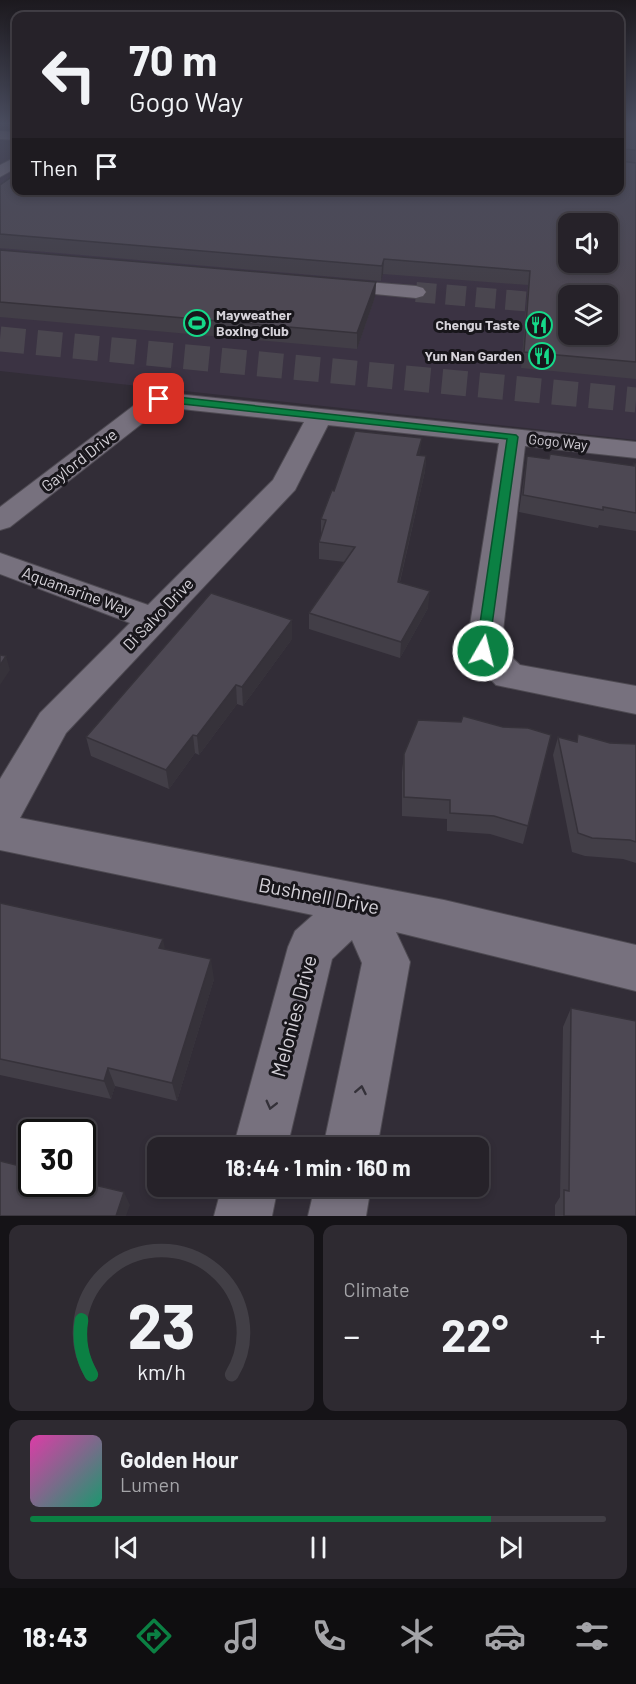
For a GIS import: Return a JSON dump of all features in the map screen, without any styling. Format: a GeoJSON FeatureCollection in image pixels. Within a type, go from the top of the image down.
{"type":"FeatureCollection","features":[{"type":"Feature","properties":{"kind":"street"},"geometry":{"type":"LineString","coordinates":[[310,283],[416,292]]}},
{"type":"Feature","properties":{"kind":"street","name":"Gogo Way"},"geometry":{"type":"LineString","coordinates":[[159,399],[636,450]]}},
{"type":"Feature","properties":{"kind":"street","name":"Gaylord Drive"},"geometry":{"type":"LineString","coordinates":[[0,521],[159,399]]}},
{"type":"Feature","properties":{"kind":"street","name":"Di Salvo Drive"},"geometry":{"type":"LineString","coordinates":[[0,815],[53,723],[285,484],[320,416]]}},
{"type":"Feature","properties":{"kind":"street"},"geometry":{"type":"LineString","coordinates":[[513,437],[483,651],[509,676],[636,700]]}},
{"type":"Feature","properties":{"kind":"street","name":"Aquamarine Way"},"geometry":{"type":"LineString","coordinates":[[0,563],[154,619]]}},
{"type":"Feature","properties":{"kind":"street","name":"Bushnell Drive"},"geometry":{"type":"LineString","coordinates":[[0,832],[444,921],[636,968]]}},
{"type":"Feature","properties":{"kind":"street"},"geometry":{"type":"LineString","coordinates":[[352,1137],[386,962],[358,904]]}},
{"type":"Feature","properties":{"kind":"street","name":"Melonies Drive"},"geometry":{"type":"LineString","coordinates":[[263,1137],[311,947],[358,904]]}},
{"type":"Feature","properties":{"kind":"street"},"geometry":{"type":"LineString","coordinates":[[243,1216],[247,1197]]}},
{"type":"Feature","properties":{"kind":"street"},"geometry":{"type":"LineString","coordinates":[[337,1216],[341,1197]]}},
{"type":"Feature","properties":{"kind":"shaded area"},"geometry":{"type":"Polygon","coordinates":[[[0,180],[12,180],[12,195],[624,195],[624,180],[636,180],[636,440],[0,371],[0,180]]]}},
{"type":"Feature","properties":{"kind":"building"},"geometry":{"type":"Polygon","coordinates":[[[8,180],[12,180],[12,195],[624,195],[624,180],[636,180],[636,362],[524,352],[530,271],[384,259],[382,266],[0,234],[0,185],[8,180]]]}},
{"type":"Feature","properties":{"kind":"building"},"geometry":{"type":"Polygon","coordinates":[[[0,250],[376,282],[357,333],[0,302],[0,250]]]}},
{"type":"Feature","properties":{"kind":"building"},"geometry":{"type":"Polygon","coordinates":[[[355,431],[422,438],[417,455],[426,456],[398,582],[430,591],[401,642],[309,613],[355,547],[319,542],[326,520],[321,519],[332,490],[334,491],[355,431]]]}},
{"type":"Feature","properties":{"kind":"building"},"geometry":{"type":"Polygon","coordinates":[[[550,454],[634,466],[634,463],[636,464],[636,513],[603,507],[603,510],[523,495],[527,456],[549,459],[550,454]]]}},
{"type":"Feature","properties":{"kind":"building"},"geometry":{"type":"Polygon","coordinates":[[[211,593],[292,620],[242,687],[236,685],[197,736],[193,735],[166,770],[86,737],[211,593]]]}},
{"type":"Feature","properties":{"kind":"building"},"geometry":{"type":"Polygon","coordinates":[[[0,655],[6,656],[0,665],[0,655]]]}},
{"type":"Feature","properties":{"kind":"building"},"geometry":{"type":"Polygon","coordinates":[[[463,716],[503,727],[528,728],[551,735],[528,826],[494,816],[450,813],[450,800],[404,797],[404,754],[418,720],[461,722],[463,716]]]}},
{"type":"Feature","properties":{"kind":"building"},"geometry":{"type":"Polygon","coordinates":[[[578,734],[610,743],[636,744],[636,842],[592,838],[578,833],[558,737],[577,742],[578,734]]]}},
{"type":"Feature","properties":{"kind":"building"},"geometry":{"type":"Polygon","coordinates":[[[0,903],[163,939],[159,948],[211,959],[172,1083],[108,1068],[104,1081],[0,1059],[0,903]]]}},
{"type":"Feature","properties":{"kind":"building"},"geometry":{"type":"Polygon","coordinates":[[[571,1008],[636,1021],[636,1216],[564,1216],[564,1190],[569,1191],[571,1008]]]}},
{"type":"Feature","properties":{"kind":"building"},"geometry":{"type":"Polygon","coordinates":[[[0,1161],[18,1166],[18,1197],[96,1197],[96,1185],[124,1192],[116,1216],[0,1216],[0,1161]]]}},
{"type":"Feature","properties":{"kind":"tunnel"},"geometry":{"type":"LineString","coordinates":[[416,292],[558,304]]}},
{"type":"Feature","properties":{"kind":"tunnel"},"geometry":{"type":"LineString","coordinates":[[0,339],[636,400]]}},
{"type":"Feature","properties":{"kind":"place","name":"Mayweather Boxing Club"},"geometry":{"type":"Point","coordinates":[197,323]}},
{"type":"Feature","properties":{"kind":"place","name":"Chengu Taste"},"geometry":{"type":"Point","coordinates":[539,325]}},
{"type":"Feature","properties":{"kind":"place","name":"Yun Nan Garden"},"geometry":{"type":"Point","coordinates":[542,356]}},
{"type":"Feature","properties":{"kind":"route"},"geometry":{"type":"LineString","coordinates":[[159,399],[513,437],[483,651]]}}]}
